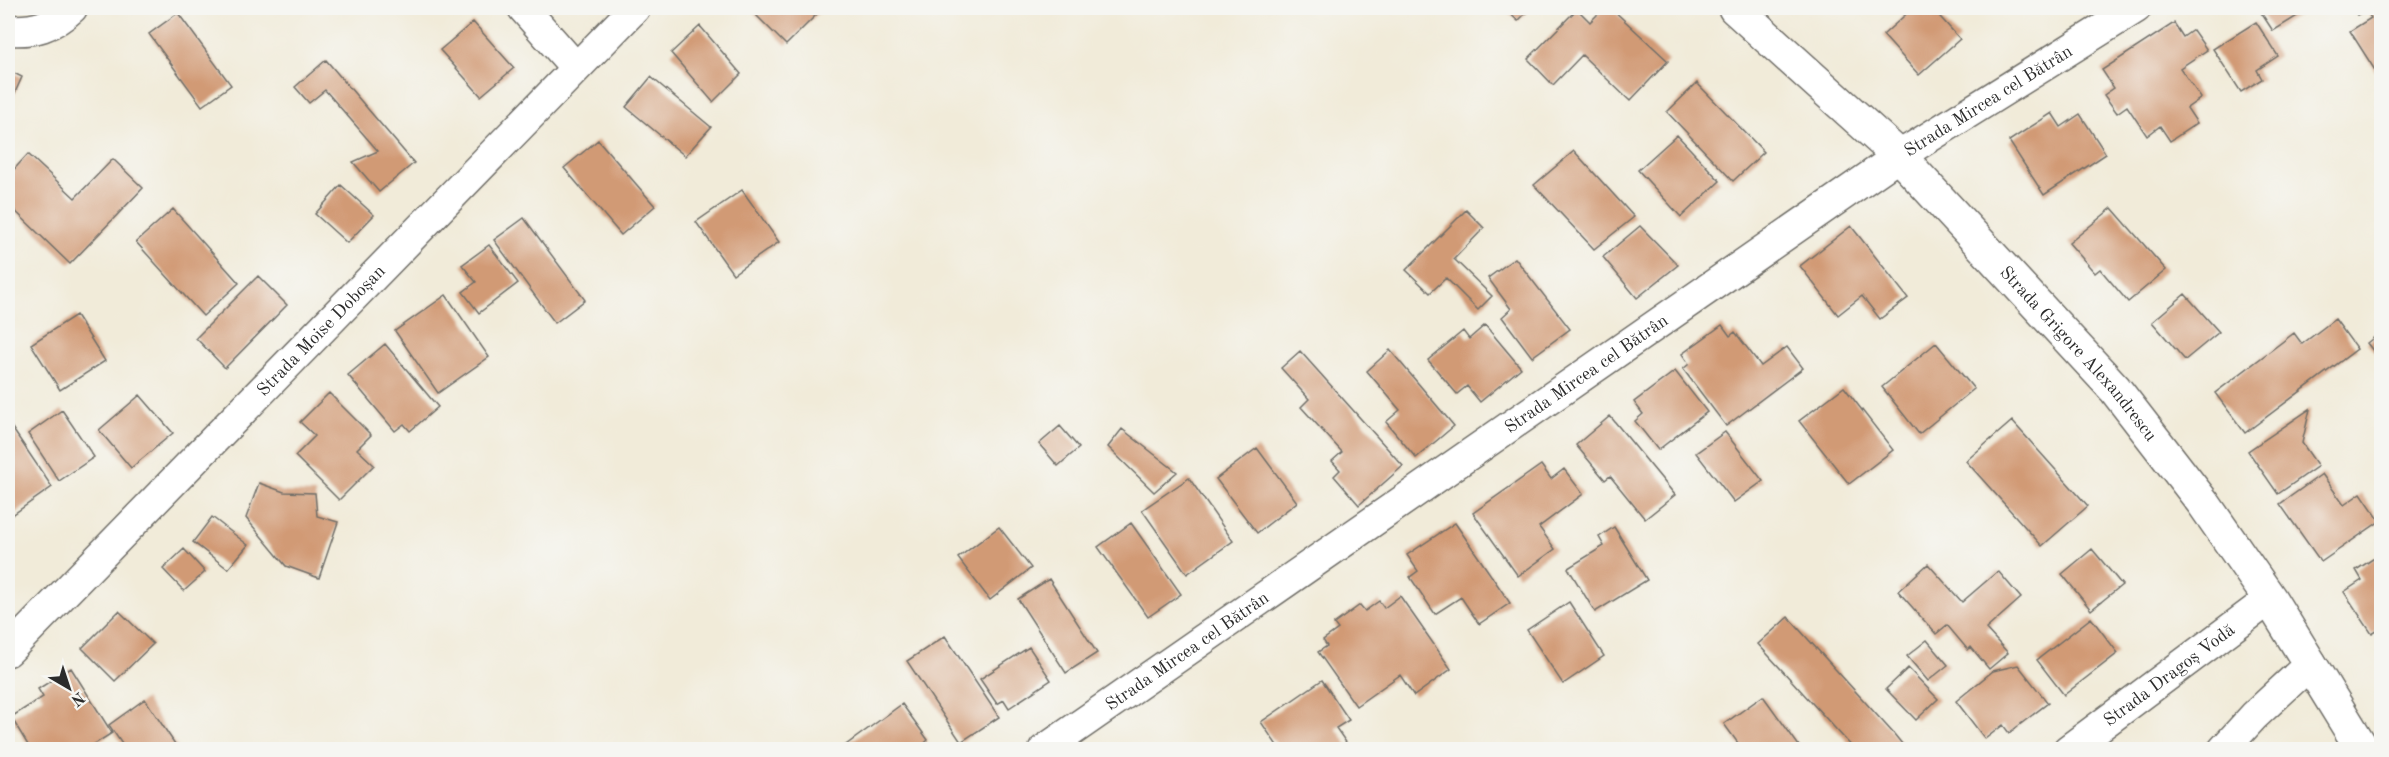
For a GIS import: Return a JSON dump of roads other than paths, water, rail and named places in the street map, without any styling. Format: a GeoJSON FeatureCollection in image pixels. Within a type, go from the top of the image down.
{"type":"FeatureCollection","features":[{"type":"Feature","properties":{"kind":"street"},"geometry":{"type":"LineString","coordinates":[[523,8],[576,68]]}},
{"type":"Feature","properties":{"kind":"street","name":"Strada Moise Doboșan"},"geometry":{"type":"LineString","coordinates":[[8,651],[635,8]]}},
{"type":"Feature","properties":{"kind":"street","name":"Strada Grigore Alexandrescu"},"geometry":{"type":"LineString","coordinates":[[1735,8],[1899,156],[2115,389],[2204,504],[2270,599],[2362,750]]}},
{"type":"Feature","properties":{"kind":"street","name":"Strada Mircea cel Bătrân"},"geometry":{"type":"LineString","coordinates":[[1044,750],[1899,156],[2136,8]]}},
{"type":"Feature","properties":{"kind":"street"},"geometry":{"type":"LineString","coordinates":[[8,30],[41,29],[67,13]]}},
{"type":"Feature","properties":{"kind":"street","name":"Strada Dragoș Vodă"},"geometry":{"type":"LineString","coordinates":[[2068,750],[2270,599]]}},
{"type":"Feature","properties":{"kind":"street"},"geometry":{"type":"LineString","coordinates":[[2223,750],[2254,716],[2311,663]]}}]}
